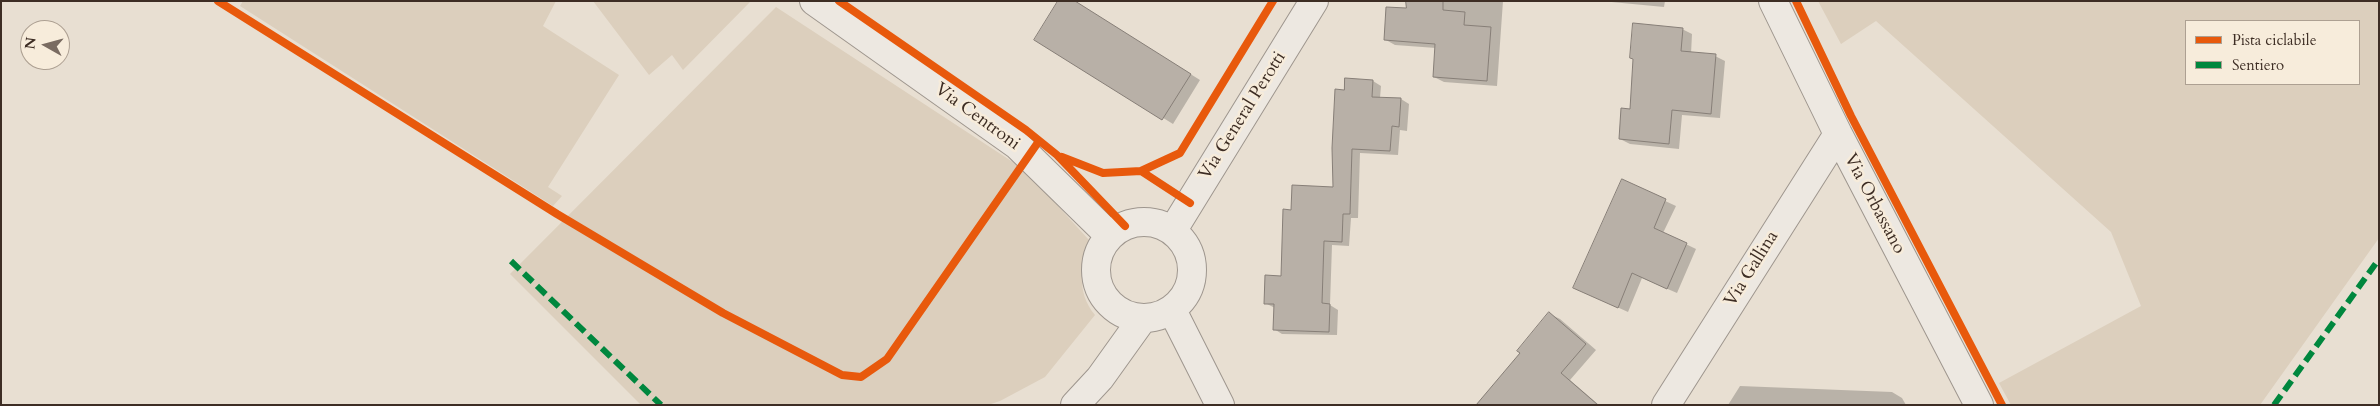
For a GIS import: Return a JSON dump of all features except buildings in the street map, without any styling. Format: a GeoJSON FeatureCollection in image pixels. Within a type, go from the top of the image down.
{"type":"FeatureCollection","features":[{"type":"Feature","properties":{"kind":"street","name":"Via General Perotti"},"geometry":{"type":"LineString","coordinates":[[1173,230],[1314,1]]}},
{"type":"Feature","properties":{"kind":"street","name":"Via Orbassano"},"geometry":{"type":"LineString","coordinates":[[1773,1],[1838,134],[1979,405]]}},
{"type":"Feature","properties":{"kind":"street","name":"Via Centroni"},"geometry":{"type":"LineString","coordinates":[[830,5],[1017,145],[1110,236]]}},
{"type":"Feature","properties":{"kind":"street","name":"Via Gallina"},"geometry":{"type":"LineString","coordinates":[[1666,405],[1838,134]]}},
{"type":"Feature","properties":{"kind":"street"},"geometry":{"type":"LineString","coordinates":[[1144,221],[1173,230],[1180,236],[1192,260],[1192,280],[1186,296],[1172,310],[1143,318],[1118,310],[1106,300],[1097,280],[1096,264],[1100,251],[1110,236],[1125,226],[1144,221]]}},
{"type":"Feature","properties":{"kind":"street"},"geometry":{"type":"LineString","coordinates":[[1172,310],[1220,405]]}},
{"type":"Feature","properties":{"kind":"street"},"geometry":{"type":"LineString","coordinates":[[1075,405],[1100,378],[1143,318]]}},
{"type":"Feature","properties":{"kind":"shaded area"},"geometry":{"type":"Polygon","coordinates":[[[243,1],[556,1],[543,26],[619,75],[548,187],[562,196],[553,206],[240,6],[243,1]]]}},
{"type":"Feature","properties":{"kind":"shaded area"},"geometry":{"type":"Polygon","coordinates":[[[593,1],[751,1],[683,70],[672,55],[649,75],[593,1]]]}},
{"type":"Feature","properties":{"kind":"shaded area"},"geometry":{"type":"Polygon","coordinates":[[[1818,1],[2379,1],[2379,238],[2260,405],[2011,405],[1999,383],[2141,306],[2111,232],[1876,21],[1841,44],[1818,1]]]}},
{"type":"Feature","properties":{"kind":"shaded area"},"geometry":{"type":"Polygon","coordinates":[[[776,7],[1025,170],[1089,240],[1082,270],[1082,279],[1085,297],[1095,315],[1045,377],[1000,401],[988,405],[641,405],[510,274],[776,7]]]}},
{"type":"Feature","properties":{"kind":"marked path"},"geometry":{"type":"LineString","coordinates":[[2274,405],[2379,259]]}},
{"type":"Feature","properties":{"kind":"marked path"},"geometry":{"type":"LineString","coordinates":[[511,261],[661,405]]}},
{"type":"Feature","properties":{"kind":"cycle path"},"geometry":{"type":"LineString","coordinates":[[218,1],[557,214],[723,313],[842,375],[861,377],[887,359],[1039,141]]}},
{"type":"Feature","properties":{"kind":"cycle path"},"geometry":{"type":"LineString","coordinates":[[839,1],[1026,130],[1057,155],[1125,226]]}},
{"type":"Feature","properties":{"kind":"cycle path"},"geometry":{"type":"LineString","coordinates":[[1190,203],[1141,171],[1180,153],[1273,1]]}},
{"type":"Feature","properties":{"kind":"cycle path"},"geometry":{"type":"LineString","coordinates":[[1796,1],[1851,116],[2002,405]]}},
{"type":"Feature","properties":{"kind":"cycle path"},"geometry":{"type":"LineString","coordinates":[[1062,157],[1103,173],[1141,171]]}}]}
